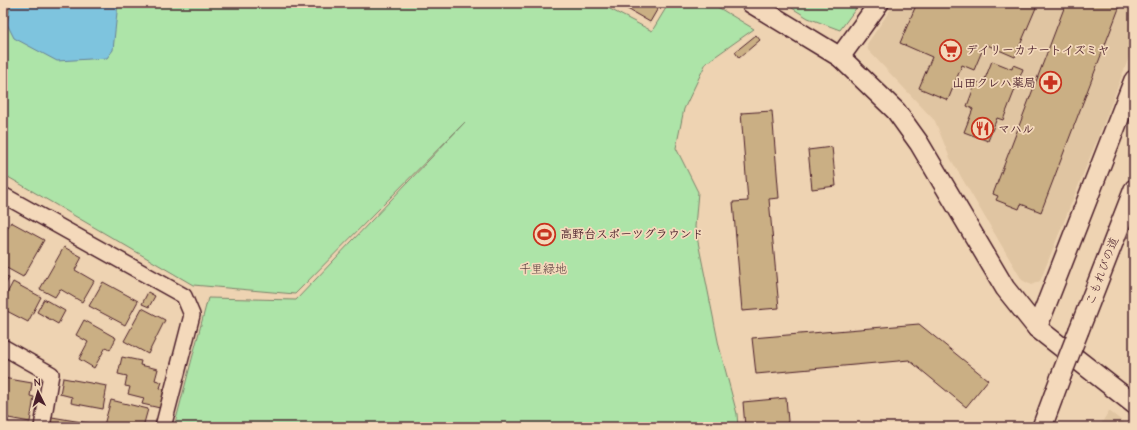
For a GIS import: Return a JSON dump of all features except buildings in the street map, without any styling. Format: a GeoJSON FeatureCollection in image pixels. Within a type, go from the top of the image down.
{"type":"FeatureCollection","features":[{"type":"Feature","properties":{"kind":"street"},"geometry":{"type":"LineString","coordinates":[[751,3],[840,57],[896,111],[919,143],[1005,288],[1037,328],[1134,404]]}},
{"type":"Feature","properties":{"kind":"street"},"geometry":{"type":"LineString","coordinates":[[840,57],[879,3]]}},
{"type":"Feature","properties":{"kind":"street"},"geometry":{"type":"LineString","coordinates":[[1037,328],[1134,80]]}},
{"type":"Feature","properties":{"kind":"street","name":"こもれびの道"},"geometry":{"type":"LineString","coordinates":[[1042,427],[1134,189]]}},
{"type":"Feature","properties":{"kind":"street"},"geometry":{"type":"LineString","coordinates":[[3,194],[184,296],[192,315],[163,427]]}},
{"type":"Feature","properties":{"kind":"street"},"geometry":{"type":"LineString","coordinates":[[3,347],[51,374],[42,427]]}},
{"type":"Feature","properties":{"kind":"shaded area"},"geometry":{"type":"Polygon","coordinates":[[[895,3],[1134,3],[1134,44],[1040,281],[1031,285],[1022,280],[950,158],[935,121],[868,50],[867,44],[895,3]]]}},
{"type":"Feature","properties":{"kind":"shaded area"},"geometry":{"type":"Polygon","coordinates":[[[1109,411],[1130,427],[1099,427],[1109,411]]]}},
{"type":"Feature","properties":{"kind":"green space","name":"千里緑地"},"geometry":{"type":"Polygon","coordinates":[[[3,3],[606,3],[608,8],[652,31],[669,3],[711,3],[754,29],[706,63],[684,109],[676,148],[698,192],[695,227],[719,346],[737,414],[738,427],[174,427],[208,298],[296,300],[465,122],[295,294],[193,285],[3,174],[3,3]]]}},
{"type":"Feature","properties":{"kind":"green space"},"geometry":{"type":"Polygon","coordinates":[[[784,3],[860,3],[840,30],[808,18],[784,3]]]}},
{"type":"Feature","properties":{"kind":"water"},"geometry":{"type":"Polygon","coordinates":[[[11,3],[118,3],[113,50],[107,58],[57,61],[14,38],[7,24],[11,3]]]}},
{"type":"Feature","properties":{"kind":"place","name":"デイリーカナートイズミヤ"},"geometry":{"type":"Point","coordinates":[950,50]}},
{"type":"Feature","properties":{"kind":"place","name":"山田クレハ薬局"},"geometry":{"type":"Point","coordinates":[1051,83]}},
{"type":"Feature","properties":{"kind":"place","name":"マハル"},"geometry":{"type":"Point","coordinates":[982,129]}},
{"type":"Feature","properties":{"kind":"place","name":"高野台スポーツグラウンド"},"geometry":{"type":"Point","coordinates":[544,234]}}]}
